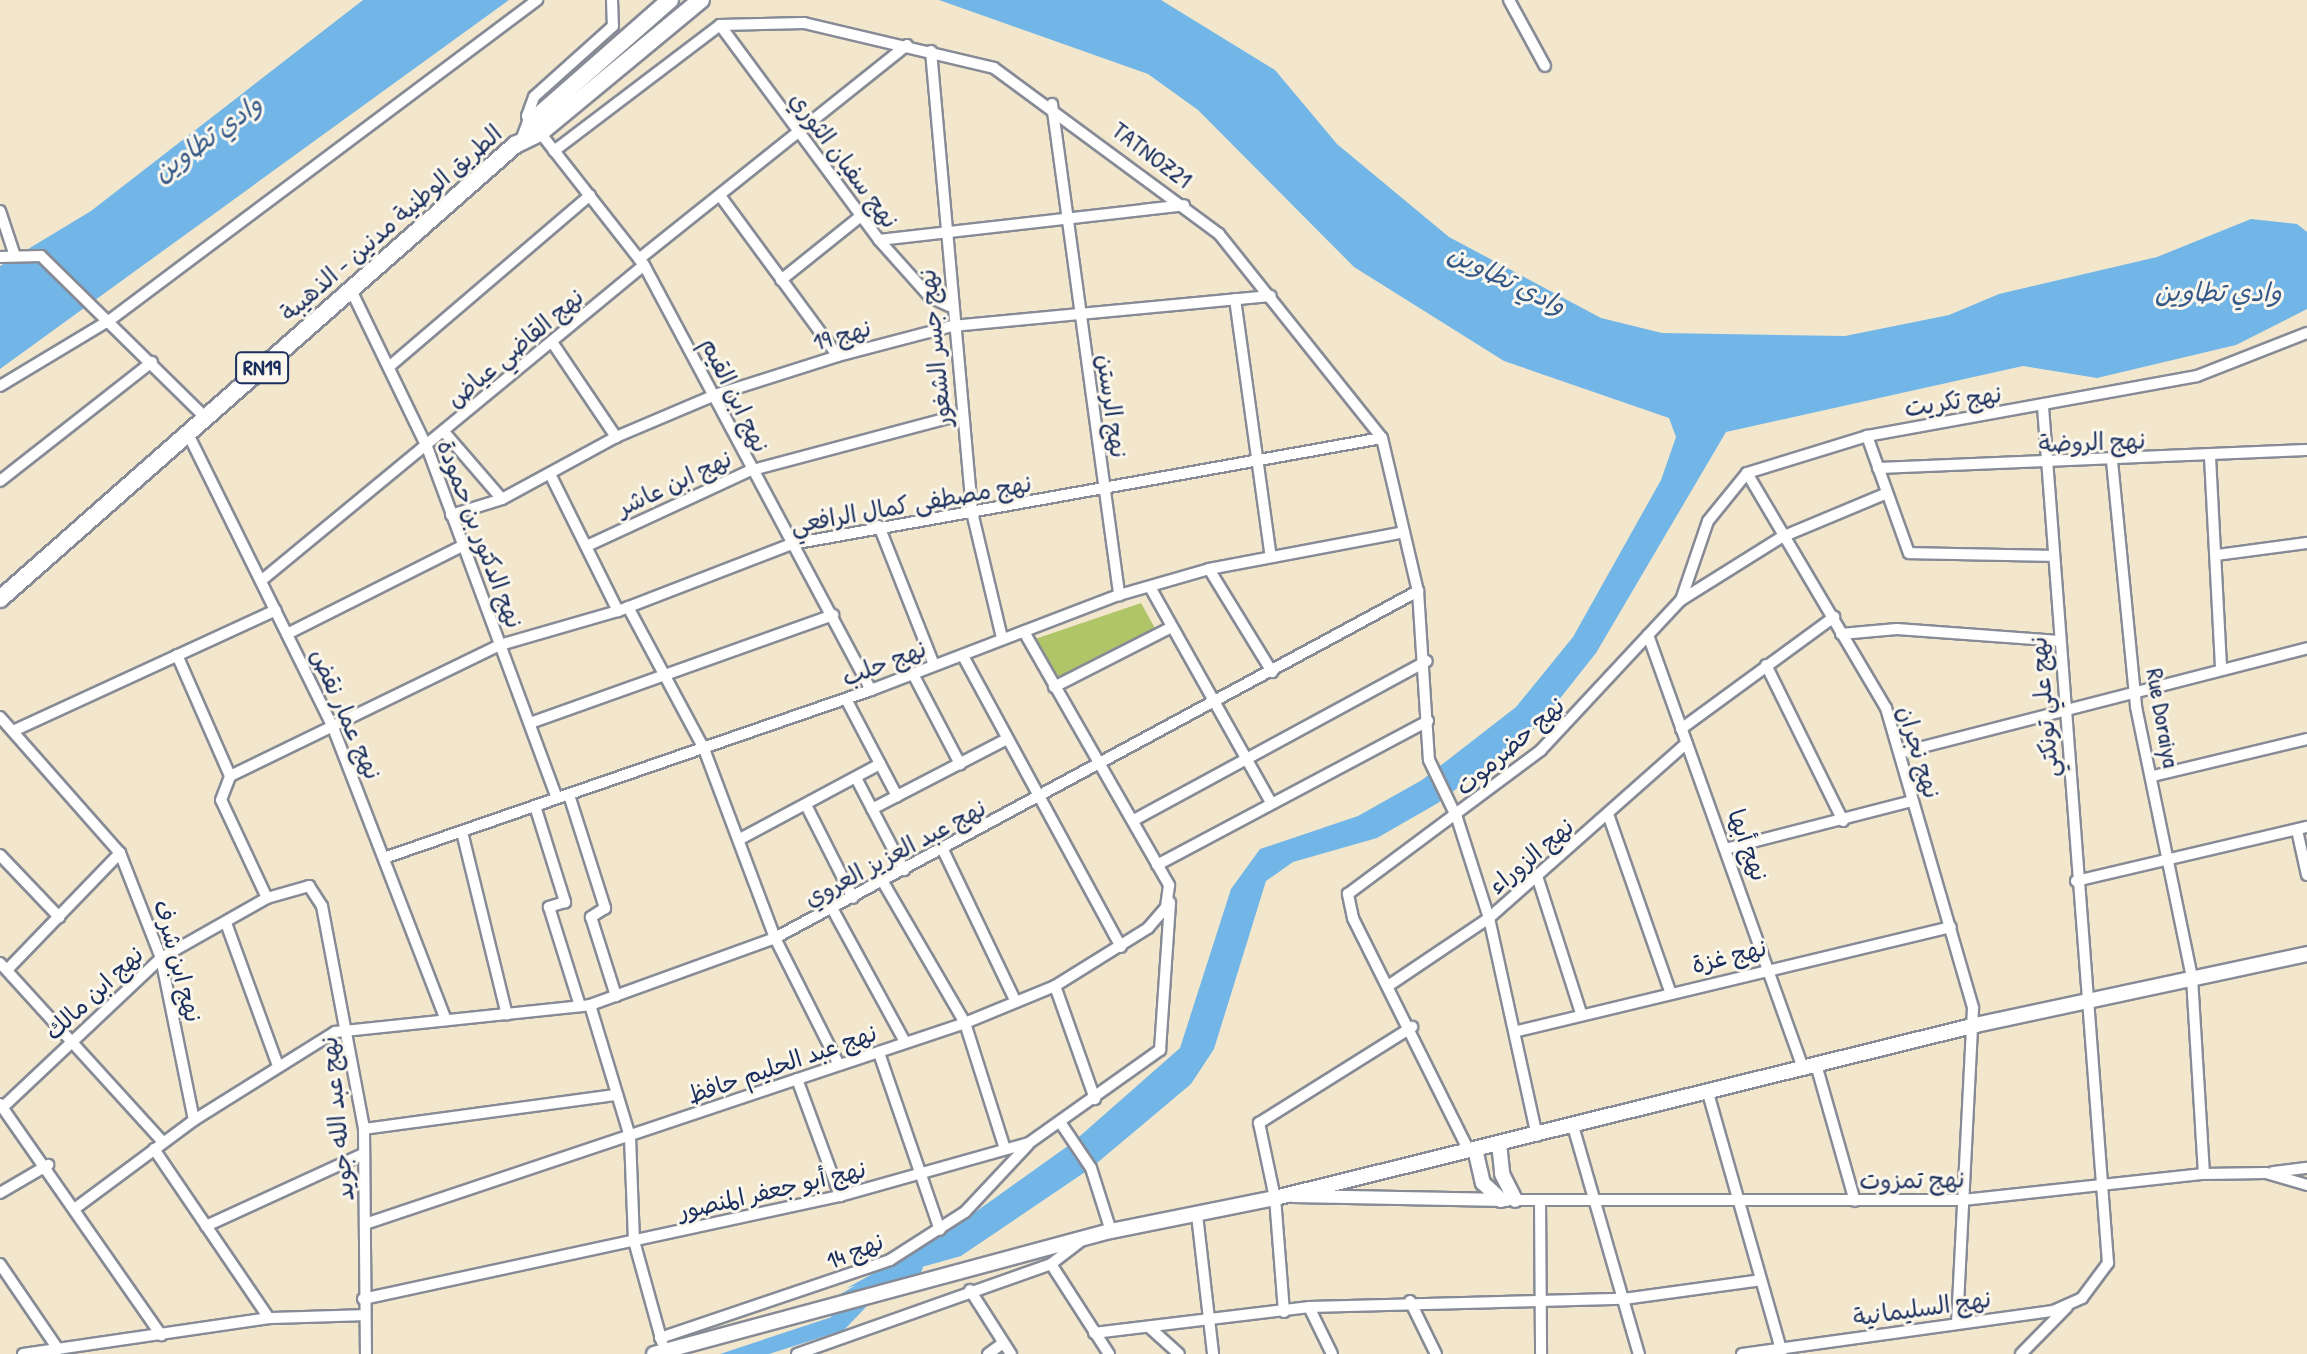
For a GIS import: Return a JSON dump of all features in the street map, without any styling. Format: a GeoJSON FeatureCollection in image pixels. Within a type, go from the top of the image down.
{"type":"FeatureCollection","features":[{"type":"Feature","properties":{"kind":"main road","name":"الطريق الوطنية مدنين - الذهيبة"},"geometry":{"type":"LineString","coordinates":[[3,590],[188,434],[532,131],[670,0]]}},
{"type":"Feature","properties":{"kind":"main road","name":"الطريق الوطنية مدنين - الذهيبة"},"geometry":{"type":"LineString","coordinates":[[532,131],[701,0]]}},
{"type":"Feature","properties":{"kind":"main road"},"geometry":{"type":"LineString","coordinates":[[660,1348],[1111,1231],[1280,1197],[1537,1136],[1976,1025],[2089,1004],[2307,954]]}},
{"type":"Feature","properties":{"kind":"main road"},"geometry":{"type":"LineString","coordinates":[[1499,1143],[1508,1200]]}},
{"type":"Feature","properties":{"kind":"main road"},"geometry":{"type":"LineString","coordinates":[[1472,1150],[1483,1183],[1508,1200]]}},
{"type":"Feature","properties":{"kind":"street"},"geometry":{"type":"LineString","coordinates":[[0,386],[110,320],[537,0]]}},
{"type":"Feature","properties":{"kind":"street"},"geometry":{"type":"LineString","coordinates":[[532,131],[530,101],[613,26],[612,0]]}},
{"type":"Feature","properties":{"kind":"street"},"geometry":{"type":"LineString","coordinates":[[1509,0],[1545,66]]}},
{"type":"Feature","properties":{"kind":"street","name":"TATNOZ21"},"geometry":{"type":"LineString","coordinates":[[720,25],[804,23],[994,68],[1052,104],[1184,205],[1271,296],[1382,438],[1418,591],[1427,661],[1432,769],[1457,818]]}},
{"type":"Feature","properties":{"kind":"street"},"geometry":{"type":"LineString","coordinates":[[554,151],[720,25]]}},
{"type":"Feature","properties":{"kind":"street","name":"نهج سفيان الثوري"},"geometry":{"type":"LineString","coordinates":[[720,25],[879,240],[930,297],[949,306]]}},
{"type":"Feature","properties":{"kind":"street"},"geometry":{"type":"LineString","coordinates":[[642,262],[907,45]]}},
{"type":"Feature","properties":{"kind":"street","name":"نهج جسر الشغور"},"geometry":{"type":"LineString","coordinates":[[931,51],[949,306],[972,512],[1002,638]]}},
{"type":"Feature","properties":{"kind":"street","name":"نهج الرستن"},"geometry":{"type":"LineString","coordinates":[[1052,104],[1119,595]]}},
{"type":"Feature","properties":{"kind":"street","name":"نهج ابن القيم"},"geometry":{"type":"LineString","coordinates":[[532,131],[554,151],[642,262],[715,395],[749,471],[833,615],[871,690]]}},
{"type":"Feature","properties":{"kind":"street"},"geometry":{"type":"LineString","coordinates":[[390,366],[590,195]]}},
{"type":"Feature","properties":{"kind":"street"},"geometry":{"type":"LineString","coordinates":[[721,197],[838,356]]}},
{"type":"Feature","properties":{"kind":"street"},"geometry":{"type":"LineString","coordinates":[[879,240],[1070,222],[1184,205]]}},
{"type":"Feature","properties":{"kind":"street"},"geometry":{"type":"LineString","coordinates":[[0,211],[16,253]]}},
{"type":"Feature","properties":{"kind":"street"},"geometry":{"type":"LineString","coordinates":[[781,280],[861,216]]}},
{"type":"Feature","properties":{"kind":"street"},"geometry":{"type":"LineString","coordinates":[[0,257],[16,253],[41,256],[110,320],[206,418]]}},
{"type":"Feature","properties":{"kind":"street","name":"نهج القاضي عياض"},"geometry":{"type":"LineString","coordinates":[[262,580],[445,433],[642,262]]}},
{"type":"Feature","properties":{"kind":"street","name":"نهج الدكتور بن حمودة"},"geometry":{"type":"LineString","coordinates":[[351,290],[427,447],[557,798]]}},
{"type":"Feature","properties":{"kind":"street","name":"نهج 19"},"geometry":{"type":"LineString","coordinates":[[451,515],[502,499],[551,476],[616,437],[715,395],[838,356],[952,326],[1271,296]]}},
{"type":"Feature","properties":{"kind":"street"},"geometry":{"type":"LineString","coordinates":[[1235,299],[1271,557]]}},
{"type":"Feature","properties":{"kind":"street","name":"نهج تكريت"},"geometry":{"type":"LineString","coordinates":[[1747,473],[1867,436],[2043,407],[2210,372],[2307,333]]}},
{"type":"Feature","properties":{"kind":"street"},"geometry":{"type":"LineString","coordinates":[[552,342],[616,437]]}},
{"type":"Feature","properties":{"kind":"street"},"geometry":{"type":"LineString","coordinates":[[0,481],[152,362]]}},
{"type":"Feature","properties":{"kind":"street","name":"نهج علي تونكتي"},"geometry":{"type":"LineString","coordinates":[[2043,407],[2051,464],[2052,556],[2108,1263],[2099,1282]]}},
{"type":"Feature","properties":{"kind":"street","name":"نهج ابن عاشر"},"geometry":{"type":"LineString","coordinates":[[589,545],[749,471],[963,414]]}},
{"type":"Feature","properties":{"kind":"street"},"geometry":{"type":"LineString","coordinates":[[445,433],[502,499]]}},
{"type":"Feature","properties":{"kind":"street","name":"نهج عمار نقض"},"geometry":{"type":"LineString","coordinates":[[188,434],[334,730],[446,1020]]}},
{"type":"Feature","properties":{"kind":"street"},"geometry":{"type":"LineString","coordinates":[[1867,436],[1904,545],[1918,557],[2052,556]]}},
{"type":"Feature","properties":{"kind":"street","name":"نهج مصطفى كمال الرافعي"},"geometry":{"type":"LineString","coordinates":[[230,776],[334,730],[500,645],[623,609],[792,544],[879,526],[1258,466],[1382,438]]}},
{"type":"Feature","properties":{"kind":"street","name":"نهج الروضة"},"geometry":{"type":"LineString","coordinates":[[1878,468],[2051,464],[2307,450]]}},
{"type":"Feature","properties":{"kind":"street"},"geometry":{"type":"LineString","coordinates":[[2210,457],[2221,668]]}},
{"type":"Feature","properties":{"kind":"street","name":"Rue Doraiya"},"geometry":{"type":"LineString","coordinates":[[2112,461],[2134,690],[2153,776],[2166,862],[2192,978],[2204,1174]]}},
{"type":"Feature","properties":{"kind":"street"},"geometry":{"type":"LineString","coordinates":[[1681,600],[1708,521],[1747,473]]}},
{"type":"Feature","properties":{"kind":"street","name":"نهج نجران"},"geometry":{"type":"LineString","coordinates":[[1747,473],[1782,537],[1834,617],[1903,752],[1912,801],[1951,927],[1976,1025],[1957,1324]]}},
{"type":"Feature","properties":{"kind":"street"},"geometry":{"type":"LineString","coordinates":[[551,476],[623,609],[666,675],[704,749],[775,938],[839,1065]]}},
{"type":"Feature","properties":{"kind":"street"},"geometry":{"type":"LineString","coordinates":[[1681,600],[1782,537],[1885,494]]}},
{"type":"Feature","properties":{"kind":"street"},"geometry":{"type":"LineString","coordinates":[[879,526],[934,665]]}},
{"type":"Feature","properties":{"kind":"street","name":"نهج حلب"},"geometry":{"type":"LineString","coordinates":[[384,858],[846,699],[1119,595],[1209,569],[1404,532]]}},
{"type":"Feature","properties":{"kind":"street"},"geometry":{"type":"LineString","coordinates":[[2217,555],[2307,543]]}},
{"type":"Feature","properties":{"kind":"street"},"geometry":{"type":"LineString","coordinates":[[287,634],[462,546]]}},
{"type":"Feature","properties":{"kind":"street"},"geometry":{"type":"LineString","coordinates":[[1209,569],[1272,672]]}},
{"type":"Feature","properties":{"kind":"street"},"geometry":{"type":"LineString","coordinates":[[1150,587],[1168,629],[1270,801]]}},
{"type":"Feature","properties":{"kind":"street","name":"نهج عبد العزيز العروي"},"geometry":{"type":"LineString","coordinates":[[349,1028],[585,1005],[775,938],[944,852],[1102,762],[1418,591]]}},
{"type":"Feature","properties":{"kind":"street","name":"نهج حضرموت"},"geometry":{"type":"LineString","coordinates":[[1388,986],[1346,899],[1457,818],[1571,722],[1681,600]]}},
{"type":"Feature","properties":{"kind":"street"},"geometry":{"type":"LineString","coordinates":[[13,731],[276,610]]}},
{"type":"Feature","properties":{"kind":"street"},"geometry":{"type":"LineString","coordinates":[[530,723],[833,615]]}},
{"type":"Feature","properties":{"kind":"street"},"geometry":{"type":"LineString","coordinates":[[1681,729],[1834,617]]}},
{"type":"Feature","properties":{"kind":"street"},"geometry":{"type":"LineString","coordinates":[[1054,687],[1168,629]]}},
{"type":"Feature","properties":{"kind":"street"},"geometry":{"type":"LineString","coordinates":[[1841,634],[1897,629],[2059,641]]}},
{"type":"Feature","properties":{"kind":"street"},"geometry":{"type":"LineString","coordinates":[[1024,632],[1054,687],[1102,762],[1170,889]]}},
{"type":"Feature","properties":{"kind":"street","name":"نهج أبها"},"geometry":{"type":"LineString","coordinates":[[1648,635],[1681,729],[1729,848],[1768,966],[1810,1069],[1855,1201]]}},
{"type":"Feature","properties":{"kind":"street"},"geometry":{"type":"LineString","coordinates":[[1903,752],[2064,708],[2307,648]]}},
{"type":"Feature","properties":{"kind":"street"},"geometry":{"type":"LineString","coordinates":[[177,655],[230,776],[221,800],[267,898]]}},
{"type":"Feature","properties":{"kind":"street"},"geometry":{"type":"LineString","coordinates":[[963,656],[1121,947]]}},
{"type":"Feature","properties":{"kind":"street"},"geometry":{"type":"LineString","coordinates":[[1134,820],[1427,661]]}},
{"type":"Feature","properties":{"kind":"street"},"geometry":{"type":"LineString","coordinates":[[1766,665],[1843,821]]}},
{"type":"Feature","properties":{"kind":"street"},"geometry":{"type":"LineString","coordinates":[[913,674],[960,764]]}},
{"type":"Feature","properties":{"kind":"street"},"geometry":{"type":"LineString","coordinates":[[846,699],[897,796]]}},
{"type":"Feature","properties":{"kind":"street","name":"نهج ابن شرف"},"geometry":{"type":"LineString","coordinates":[[0,717],[120,853],[161,958],[194,1120]]}},
{"type":"Feature","properties":{"kind":"street"},"geometry":{"type":"LineString","coordinates":[[1157,865],[1270,801],[1428,721]]}},
{"type":"Feature","properties":{"kind":"street"},"geometry":{"type":"LineString","coordinates":[[872,809],[1007,739]]}},
{"type":"Feature","properties":{"kind":"street"},"geometry":{"type":"LineString","coordinates":[[2153,776],[2307,739]]}},
{"type":"Feature","properties":{"kind":"street","name":"نهج الزوراء"},"geometry":{"type":"LineString","coordinates":[[1388,986],[1489,918],[1609,817],[1687,743]]}},
{"type":"Feature","properties":{"kind":"street"},"geometry":{"type":"LineString","coordinates":[[740,839],[880,764]]}},
{"type":"Feature","properties":{"kind":"street"},"geometry":{"type":"LineString","coordinates":[[856,778],[904,870]]}},
{"type":"Feature","properties":{"kind":"street"},"geometry":{"type":"LineString","coordinates":[[569,795],[605,908],[591,917],[616,996]]}},
{"type":"Feature","properties":{"kind":"street"},"geometry":{"type":"LineString","coordinates":[[1729,848],[1912,801]]}},
{"type":"Feature","properties":{"kind":"street"},"geometry":{"type":"LineString","coordinates":[[806,805],[853,898]]}},
{"type":"Feature","properties":{"kind":"street"},"geometry":{"type":"LineString","coordinates":[[535,806],[565,902],[549,907],[630,1137],[634,1241],[660,1348]]}},
{"type":"Feature","properties":{"kind":"street"},"geometry":{"type":"LineString","coordinates":[[1609,817],[1670,991]]}},
{"type":"Feature","properties":{"kind":"street"},"geometry":{"type":"LineString","coordinates":[[1457,818],[1489,918],[1518,1031],[1537,1136]]}},
{"type":"Feature","properties":{"kind":"street"},"geometry":{"type":"LineString","coordinates":[[2078,881],[2302,828],[2307,875]]}},
{"type":"Feature","properties":{"kind":"street"},"geometry":{"type":"LineString","coordinates":[[462,832],[507,1015]]}},
{"type":"Feature","properties":{"kind":"street"},"geometry":{"type":"LineString","coordinates":[[944,852],[1016,1002]]}},
{"type":"Feature","properties":{"kind":"street"},"geometry":{"type":"LineString","coordinates":[[120,853],[59,917],[3,967],[72,1041],[159,1146],[206,1226],[269,1318]]}},
{"type":"Feature","properties":{"kind":"street"},"geometry":{"type":"LineString","coordinates":[[0,855],[59,917]]}},
{"type":"Feature","properties":{"kind":"street"},"geometry":{"type":"LineString","coordinates":[[1537,876],[1581,1013]]}},
{"type":"Feature","properties":{"kind":"street"},"geometry":{"type":"LineString","coordinates":[[883,882],[965,1023],[1005,1149]]}},
{"type":"Feature","properties":{"kind":"street","name":"نهج ابن مالك"},"geometry":{"type":"LineString","coordinates":[[1,1106],[161,958],[267,898],[309,886]]}},
{"type":"Feature","properties":{"kind":"street","name":"نهج عبد الله جويد"},"geometry":{"type":"LineString","coordinates":[[309,886],[322,906],[349,1028],[364,1129],[368,1223],[363,1299],[366,1354]]}},
{"type":"Feature","properties":{"kind":"street","name":"نهج عبد الحليم حافظ"},"geometry":{"type":"LineString","coordinates":[[368,1223],[879,1053],[965,1023],[1055,986],[1121,947],[1158,918],[1170,889]]}},
{"type":"Feature","properties":{"kind":"street","name":"نهج أبو جعفر المنصور"},"geometry":{"type":"LineString","coordinates":[[363,1299],[840,1196],[1029,1143],[1062,1125],[1160,1050],[1170,889]]}},
{"type":"Feature","properties":{"kind":"street"},"geometry":{"type":"LineString","coordinates":[[833,910],[905,1042]]}},
{"type":"Feature","properties":{"kind":"street"},"geometry":{"type":"LineString","coordinates":[[226,923],[278,1066]]}},
{"type":"Feature","properties":{"kind":"street","name":"نهج غزة"},"geometry":{"type":"LineString","coordinates":[[1518,1031],[1768,966],[1951,927]]}},
{"type":"Feature","properties":{"kind":"street"},"geometry":{"type":"LineString","coordinates":[[1055,986],[1095,1099]]}},
{"type":"Feature","properties":{"kind":"street"},"geometry":{"type":"LineString","coordinates":[[1388,986],[1412,1027],[1472,1150]]}},
{"type":"Feature","properties":{"kind":"street"},"geometry":{"type":"LineString","coordinates":[[1284,1312],[1280,1197],[1259,1123],[1412,1027]]}},
{"type":"Feature","properties":{"kind":"street"},"geometry":{"type":"LineString","coordinates":[[77,1207],[194,1120],[278,1066],[349,1028]]}},
{"type":"Feature","properties":{"kind":"street"},"geometry":{"type":"LineString","coordinates":[[879,1053],[940,1230]]}},
{"type":"Feature","properties":{"kind":"street"},"geometry":{"type":"LineString","coordinates":[[797,1079],[840,1196]]}},
{"type":"Feature","properties":{"kind":"street"},"geometry":{"type":"LineString","coordinates":[[1708,1093],[1782,1351]]}},
{"type":"Feature","properties":{"kind":"street"},"geometry":{"type":"LineString","coordinates":[[364,1129],[616,1095]]}},
{"type":"Feature","properties":{"kind":"street"},"geometry":{"type":"LineString","coordinates":[[1,1106],[48,1165],[161,1335]]}},
{"type":"Feature","properties":{"kind":"street"},"geometry":{"type":"LineString","coordinates":[[1062,1125],[1091,1168],[1111,1231]]}},
{"type":"Feature","properties":{"kind":"street"},"geometry":{"type":"LineString","coordinates":[[1573,1126],[1639,1354]]}},
{"type":"Feature","properties":{"kind":"street","name":"نهج 14"},"geometry":{"type":"LineString","coordinates":[[660,1348],[854,1276],[940,1230],[1029,1143]]}},
{"type":"Feature","properties":{"kind":"street"},"geometry":{"type":"LineString","coordinates":[[206,1226],[363,1154]]}},
{"type":"Feature","properties":{"kind":"street"},"geometry":{"type":"LineString","coordinates":[[0,1193],[48,1165]]}},
{"type":"Feature","properties":{"kind":"street"},"geometry":{"type":"LineString","coordinates":[[2266,1173],[2307,1168]]}},
{"type":"Feature","properties":{"kind":"street","name":"نهج تمزوت"},"geometry":{"type":"LineString","coordinates":[[1508,1200],[1963,1200],[2204,1174],[2266,1173],[2307,1185]]}},
{"type":"Feature","properties":{"kind":"street"},"geometry":{"type":"LineString","coordinates":[[1280,1197],[1508,1200]]}},
{"type":"Feature","properties":{"kind":"street"},"geometry":{"type":"LineString","coordinates":[[1540,1200],[1541,1354]]}},
{"type":"Feature","properties":{"kind":"street"},"geometry":{"type":"LineString","coordinates":[[1197,1215],[1214,1322],[1213,1354]]}},
{"type":"Feature","properties":{"kind":"street"},"geometry":{"type":"LineString","coordinates":[[797,1354],[970,1290],[1051,1264],[1082,1238]]}},
{"type":"Feature","properties":{"kind":"street"},"geometry":{"type":"LineString","coordinates":[[0,1264],[58,1349]]}},
{"type":"Feature","properties":{"kind":"street"},"geometry":{"type":"LineString","coordinates":[[1051,1264],[1109,1354]]}},
{"type":"Feature","properties":{"kind":"street"},"geometry":{"type":"LineString","coordinates":[[1094,1333],[1214,1322],[1309,1307],[1410,1301],[1623,1299],[1761,1280]]}},
{"type":"Feature","properties":{"kind":"street","name":"نهج السليمانية"},"geometry":{"type":"LineString","coordinates":[[1742,1354],[1782,1351],[2069,1306],[2099,1282]]}},
{"type":"Feature","properties":{"kind":"street"},"geometry":{"type":"LineString","coordinates":[[970,1290],[1011,1354]]}},
{"type":"Feature","properties":{"kind":"street"},"geometry":{"type":"LineString","coordinates":[[1410,1301],[1436,1354]]}},
{"type":"Feature","properties":{"kind":"street"},"geometry":{"type":"LineString","coordinates":[[2021,1354],[2069,1306]]}},
{"type":"Feature","properties":{"kind":"street"},"geometry":{"type":"LineString","coordinates":[[1309,1307],[1332,1354]]}},
{"type":"Feature","properties":{"kind":"street"},"geometry":{"type":"LineString","coordinates":[[23,1354],[58,1349],[115,1350],[161,1335],[269,1318],[363,1315]]}},
{"type":"Feature","properties":{"kind":"street"},"geometry":{"type":"LineString","coordinates":[[1149,1327],[1179,1354]]}},
{"type":"Feature","properties":{"kind":"street"},"geometry":{"type":"LineString","coordinates":[[988,1354],[1003,1343]]}},
{"type":"Feature","properties":{"kind":"green space"},"geometry":{"type":"Polygon","coordinates":[[[1141,603],[1156,630],[1057,682],[1035,639],[1141,603]]]}},
{"type":"Feature","properties":{"kind":"water","name":"وادي تطاوين"},"geometry":{"type":"Polygon","coordinates":[[[363,0],[509,0],[0,369],[0,266],[91,211],[363,0]]]}},
{"type":"Feature","properties":{"kind":"water","name":"وادي تطاوين"},"geometry":{"type":"Polygon","coordinates":[[[939,0],[1161,0],[1275,70],[1337,144],[1449,237],[1601,318],[1662,333],[1845,336],[1949,315],[1999,294],[2157,257],[2251,219],[2297,224],[2307,232],[2307,309],[2236,345],[2097,378],[2023,366],[1726,432],[1596,653],[1539,725],[1438,803],[1377,838],[1293,862],[1266,881],[1214,1049],[1191,1084],[1091,1168],[961,1256],[847,1288],[946,1233],[1072,1143],[1180,1048],[1231,889],[1260,849],[1358,816],[1422,780],[1516,707],[1573,637],[1661,480],[1676,437],[1669,418],[1504,361],[1354,267],[1198,110],[1148,74],[939,0]]]}},
{"type":"Feature","properties":{"kind":"water"},"geometry":{"type":"Polygon","coordinates":[[[868,1305],[844,1330],[769,1354],[720,1354],[868,1305]]]}},
{"type":"Feature","properties":{"kind":"waterway"},"geometry":{"type":"LineString","coordinates":[[838,1308],[912,1266]]}}]}
